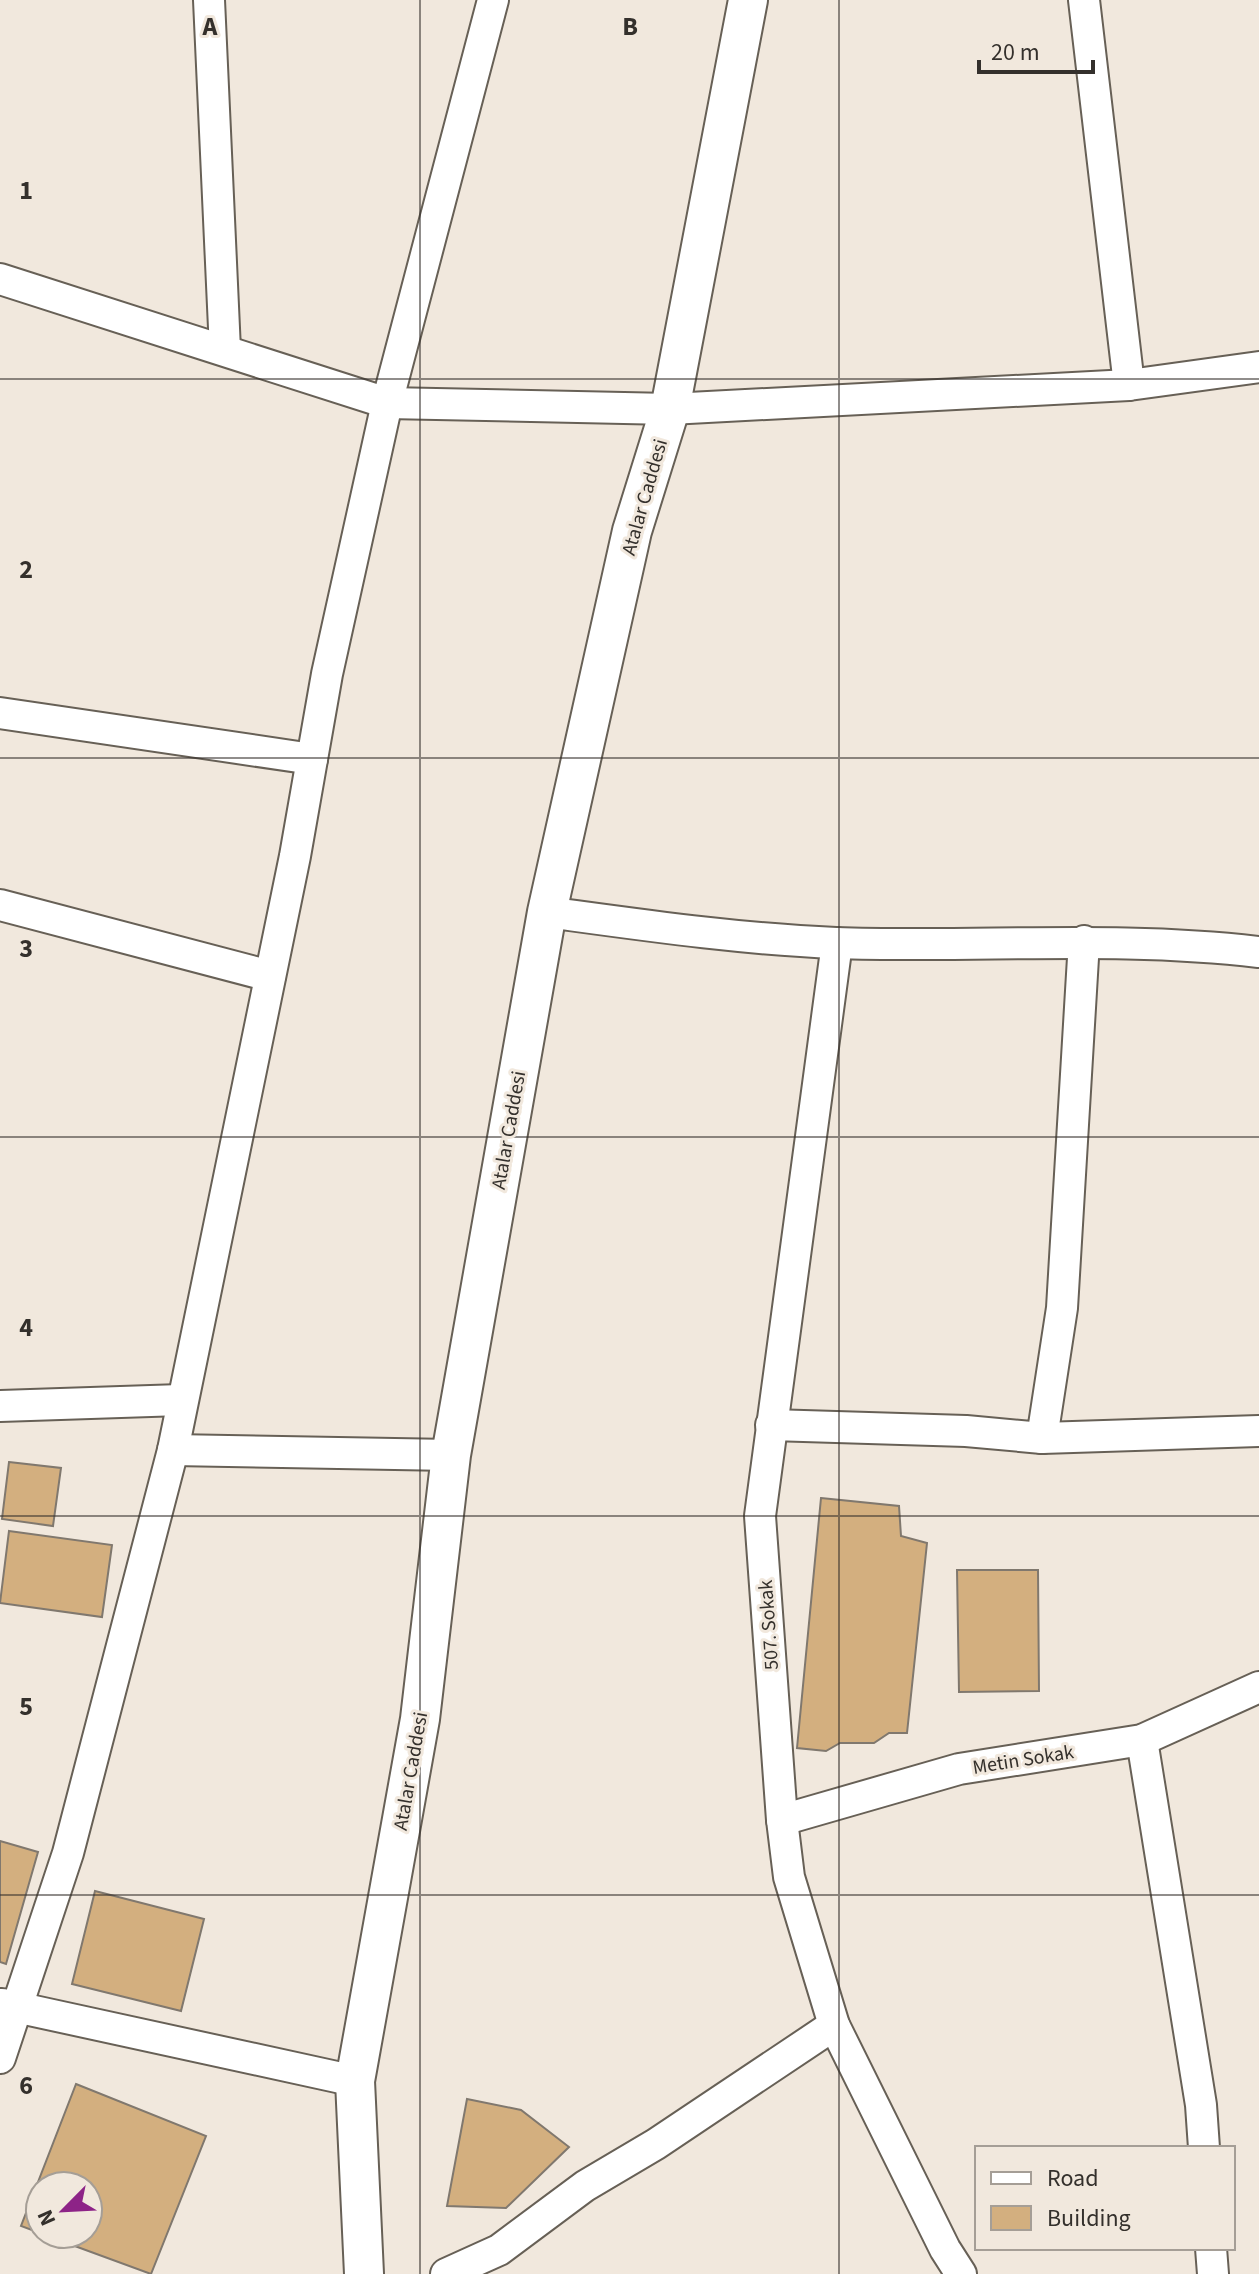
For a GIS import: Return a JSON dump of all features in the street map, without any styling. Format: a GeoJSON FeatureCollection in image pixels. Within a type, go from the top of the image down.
{"type":"FeatureCollection","features":[{"type":"Feature","properties":{"kind":"street"},"geometry":{"type":"LineString","coordinates":[[209,0],[225,350]]}},
{"type":"Feature","properties":{"kind":"street"},"geometry":{"type":"LineString","coordinates":[[0,2058],[9,2006],[68,1853],[173,1450],[270,976],[327,674],[387,403],[493,0]]}},
{"type":"Feature","properties":{"kind":"street","name":"Atalar Caddesi"},"geometry":{"type":"LineString","coordinates":[[364,2274],[355,2081],[420,1719],[451,1455],[547,912],[632,531],[670,409],[748,0]]}},
{"type":"Feature","properties":{"kind":"street"},"geometry":{"type":"LineString","coordinates":[[1084,0],[1129,385]]}},
{"type":"Feature","properties":{"kind":"street"},"geometry":{"type":"LineString","coordinates":[[0,279],[387,403],[670,409],[1129,385],[1259,367]]}},
{"type":"Feature","properties":{"kind":"street"},"geometry":{"type":"LineString","coordinates":[[0,713],[312,759]]}},
{"type":"Feature","properties":{"kind":"street"},"geometry":{"type":"LineString","coordinates":[[0,905],[270,976]]}},
{"type":"Feature","properties":{"kind":"street"},"geometry":{"type":"LineString","coordinates":[[547,912],[723,936],[837,943],[1084,941],[1259,952]]}},
{"type":"Feature","properties":{"kind":"street"},"geometry":{"type":"LineString","coordinates":[[1042,1438],[1062,1308],[1084,941]]}},
{"type":"Feature","properties":{"kind":"street","name":"507. Sokak"},"geometry":{"type":"LineString","coordinates":[[837,943],[760,1516],[782,1820],[789,1877],[834,2025],[945,2249],[961,2274]]}},
{"type":"Feature","properties":{"kind":"street"},"geometry":{"type":"LineString","coordinates":[[0,1406],[181,1400]]}},
{"type":"Feature","properties":{"kind":"street"},"geometry":{"type":"LineString","coordinates":[[771,1425],[966,1431],[1042,1438],[1259,1431]]}},
{"type":"Feature","properties":{"kind":"street"},"geometry":{"type":"LineString","coordinates":[[173,1450],[451,1455]]}},
{"type":"Feature","properties":{"kind":"street","name":"Metin Sokak"},"geometry":{"type":"LineString","coordinates":[[782,1820],[959,1769],[1142,1740],[1259,1687]]}},
{"type":"Feature","properties":{"kind":"street"},"geometry":{"type":"LineString","coordinates":[[1142,1740],[1201,2105],[1204,2146]]}},
{"type":"Feature","properties":{"kind":"street"},"geometry":{"type":"LineString","coordinates":[[9,2006],[355,2081]]}},
{"type":"Feature","properties":{"kind":"street"},"geometry":{"type":"LineString","coordinates":[[446,2274],[499,2250],[585,2186],[656,2144],[834,2025]]}},
{"type":"Feature","properties":{"kind":"street"},"geometry":{"type":"LineString","coordinates":[[1211,2250],[1213,2274]]}},
{"type":"Feature","properties":{"kind":"building"},"geometry":{"type":"Polygon","coordinates":[[[9,1462],[61,1468],[53,1526],[2,1519],[9,1462]]]}},
{"type":"Feature","properties":{"kind":"building"},"geometry":{"type":"Polygon","coordinates":[[[821,1498],[899,1506],[901,1536],[927,1543],[907,1733],[889,1733],[874,1743],[840,1743],[826,1751],[797,1748],[821,1498]]]}},
{"type":"Feature","properties":{"kind":"building"},"geometry":{"type":"Polygon","coordinates":[[[9,1531],[112,1545],[102,1617],[0,1603],[9,1531]]]}},
{"type":"Feature","properties":{"kind":"building"},"geometry":{"type":"Polygon","coordinates":[[[957,1570],[1038,1570],[1039,1691],[959,1692],[957,1570]]]}},
{"type":"Feature","properties":{"kind":"building"},"geometry":{"type":"Polygon","coordinates":[[[0,1841],[38,1852],[6,1964],[0,1962],[0,1841]]]}},
{"type":"Feature","properties":{"kind":"building"},"geometry":{"type":"Polygon","coordinates":[[[95,1891],[204,1919],[181,2011],[72,1984],[95,1891]]]}},
{"type":"Feature","properties":{"kind":"building"},"geometry":{"type":"Polygon","coordinates":[[[76,2084],[206,2136],[151,2274],[86,2250],[104,2250],[104,2170],[43,2170],[76,2084]]]}},
{"type":"Feature","properties":{"kind":"building"},"geometry":{"type":"Polygon","coordinates":[[[467,2099],[521,2110],[569,2147],[506,2208],[447,2206],[467,2099]]]}}]}
